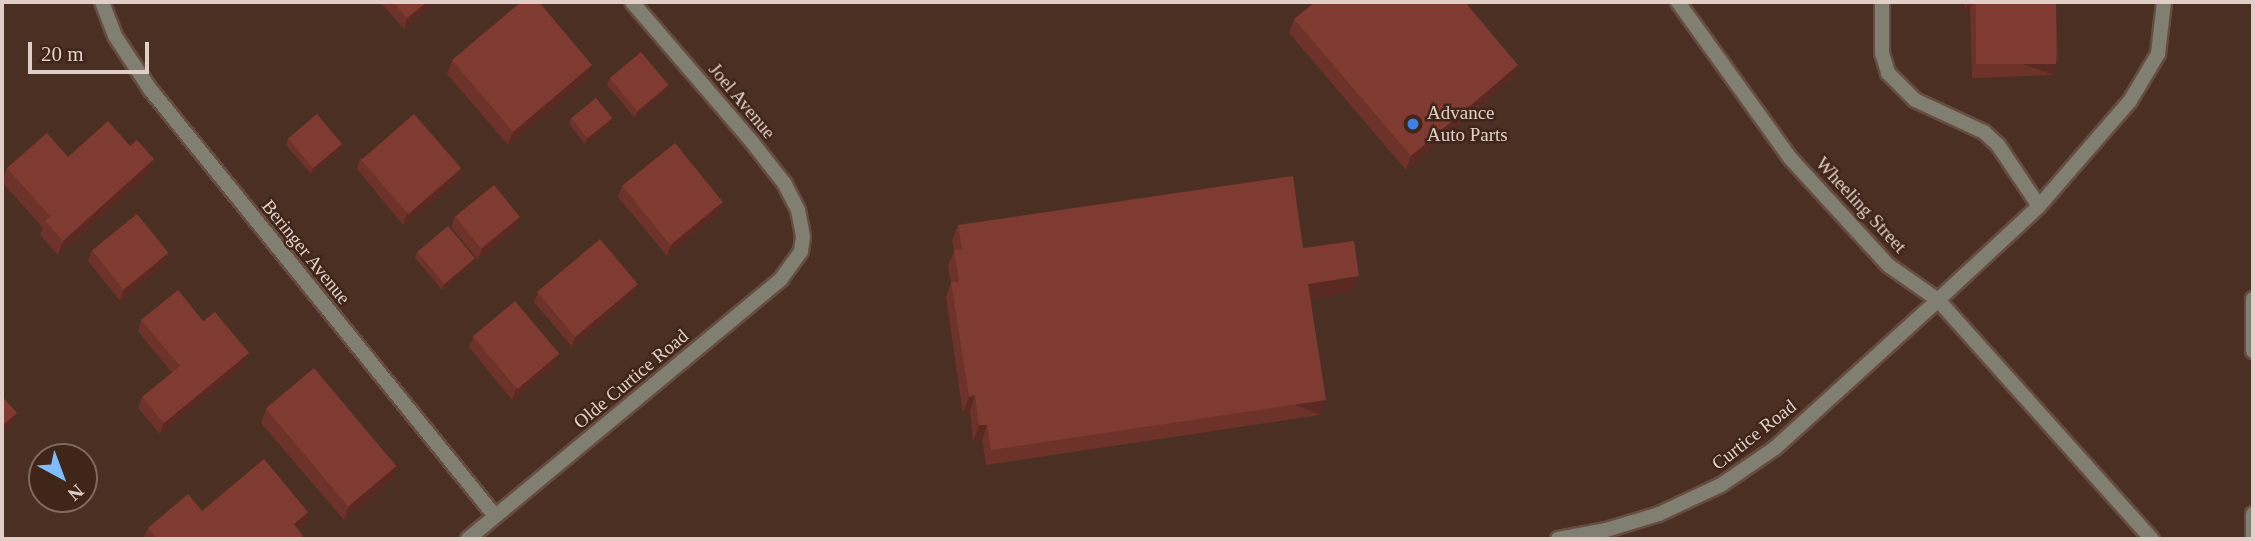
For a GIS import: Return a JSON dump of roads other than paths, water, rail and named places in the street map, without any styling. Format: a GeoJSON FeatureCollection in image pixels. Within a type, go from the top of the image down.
{"type":"FeatureCollection","features":[{"type":"Feature","properties":{"kind":"street","name":"Beringer Avenue"},"geometry":{"type":"LineString","coordinates":[[102,2],[115,36],[150,89],[495,516]]}},
{"type":"Feature","properties":{"kind":"street","name":"Joel Avenue"},"geometry":{"type":"LineString","coordinates":[[632,2],[774,170],[798,209],[803,236]]}},
{"type":"Feature","properties":{"kind":"street","name":"Wheeling Street"},"geometry":{"type":"LineString","coordinates":[[1678,2],[1791,159],[1888,265],[1938,300],[2152,539]]}},
{"type":"Feature","properties":{"kind":"street"},"geometry":{"type":"LineString","coordinates":[[1882,2],[1882,53],[1888,73],[1915,100],[1984,132],[1998,145],[2039,206]]}},
{"type":"Feature","properties":{"kind":"street","name":"Curtice Road"},"geometry":{"type":"LineString","coordinates":[[1558,539],[1606,530],[1659,514],[1721,485],[1775,448],[2039,206],[2130,101],[2158,54],[2164,2]]}},
{"type":"Feature","properties":{"kind":"street","name":"Olde Curtice Road"},"geometry":{"type":"LineString","coordinates":[[468,539],[781,279],[801,251],[803,236]]}},
{"type":"Feature","properties":{"kind":"street"},"geometry":{"type":"LineString","coordinates":[[2253,299],[2253,351]]}},
{"type":"Feature","properties":{"kind":"street"},"geometry":{"type":"LineString","coordinates":[[2253,514],[2253,539]]}},
{"type":"Feature","properties":{"kind":"place","name":"Advance Auto Parts"},"geometry":{"type":"Point","coordinates":[1413,124]}}]}
